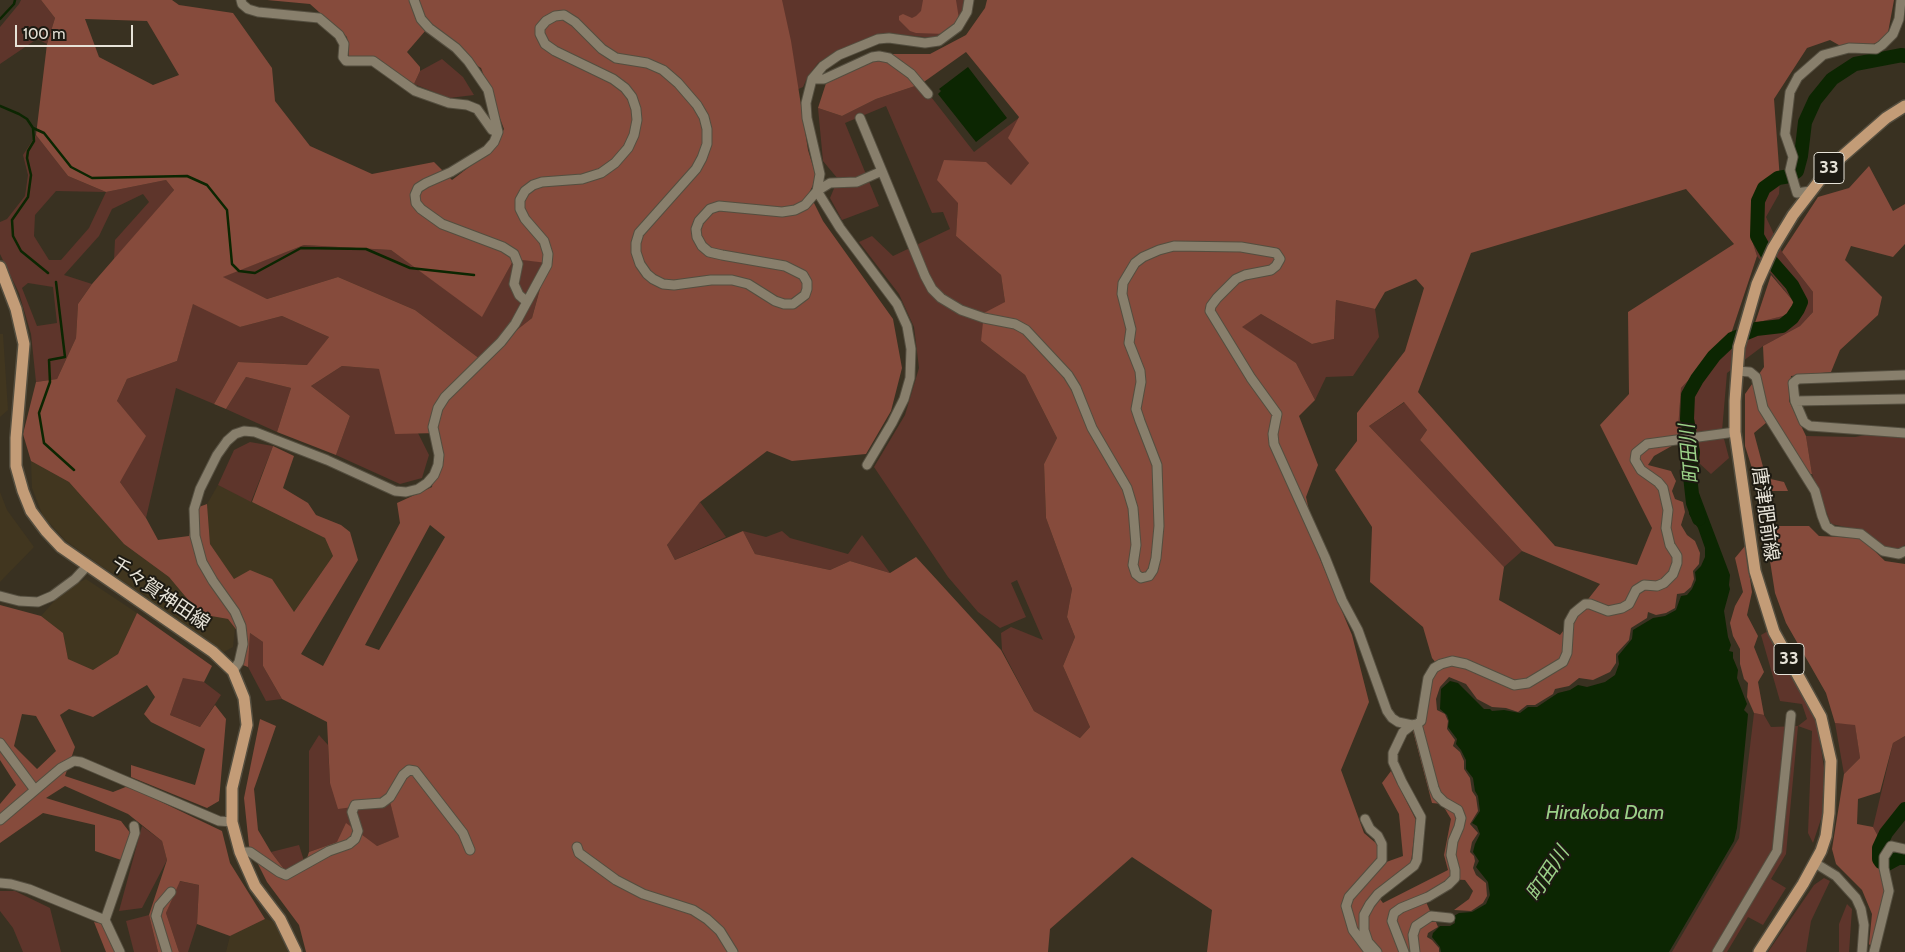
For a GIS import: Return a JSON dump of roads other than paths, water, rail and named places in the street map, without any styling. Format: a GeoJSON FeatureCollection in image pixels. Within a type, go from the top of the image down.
{"type":"FeatureCollection","features":[{"type":"Feature","properties":{"kind":"main road","name":"唐津肥前線"},"geometry":{"type":"LineString","coordinates":[[1759,952],[1815,863],[1826,836],[1830,805],[1831,761],[1821,716],[1774,632],[1755,571],[1729,433],[1739,346],[1748,312],[1766,262],[1793,215],[1830,167],[1854,144],[1886,118],[1905,106]]}},
{"type":"Feature","properties":{"kind":"main road","name":"千々賀神田線"},"geometry":{"type":"LineString","coordinates":[[0,267],[16,309],[24,344],[16,438],[16,466],[22,491],[31,511],[61,547],[213,652],[233,670],[244,698],[247,726],[232,788],[232,822],[240,852],[255,886],[280,919],[296,952]]}},
{"type":"Feature","properties":{"kind":"street"},"geometry":{"type":"LineString","coordinates":[[241,0],[242,4],[248,9],[258,12],[319,18],[339,35],[344,44],[343,57],[346,61],[373,61],[415,91],[449,103],[467,105],[477,109],[492,130],[498,132]]}},
{"type":"Feature","properties":{"kind":"street"},"geometry":{"type":"LineString","coordinates":[[414,0],[420,19],[456,48],[468,61],[488,90],[498,132],[494,142],[487,150],[451,172],[418,188],[415,195],[416,203],[442,224],[502,247],[514,254],[518,264],[514,284],[519,295],[527,302]]}},
{"type":"Feature","properties":{"kind":"street"},"geometry":{"type":"LineString","coordinates":[[866,464],[892,423],[904,399],[910,378],[911,349],[907,326],[897,304],[840,228],[817,191],[820,174],[807,118],[806,103],[812,79],[823,66],[839,54],[878,39],[889,38],[925,43],[939,41],[958,27],[967,12],[970,0]]}},
{"type":"Feature","properties":{"kind":"street"},"geometry":{"type":"LineString","coordinates":[[1810,192],[1797,193],[1791,175],[1793,157],[1785,134],[1790,92],[1798,78],[1823,55],[1835,50],[1876,48],[1882,45],[1893,34],[1899,19],[1900,0]]}},
{"type":"Feature","properties":{"kind":"street"},"geometry":{"type":"LineString","coordinates":[[233,670],[239,662],[243,644],[241,626],[235,612],[202,562],[194,527],[194,509],[200,489],[217,455],[227,441],[235,434],[244,431],[255,432],[327,460],[395,490],[406,492],[418,489],[434,474],[438,465],[440,456],[433,427],[438,408],[445,397],[501,342],[515,324],[547,265],[548,254],[544,242],[525,220],[520,210],[520,200],[525,191],[533,185],[542,182],[582,179],[601,173],[615,163],[628,148],[634,135],[637,120],[632,97],[625,88],[613,79],[555,51],[546,44],[540,34],[540,28],[546,20],[554,16],[564,15],[575,22],[602,49],[616,58],[647,63],[663,70],[678,83],[697,105],[704,117],[707,144],[702,158],[696,169],[648,221],[639,233],[636,243],[636,252],[640,264],[653,279],[663,284],[674,285],[711,280],[732,280],[748,284],[784,304],[793,304],[805,295],[808,282],[803,274],[785,266],[722,256],[709,252],[702,246],[697,237],[696,228],[699,220],[710,209],[719,206],[782,212],[795,210],[805,205],[817,191],[830,183],[858,182],[882,171]]}},
{"type":"Feature","properties":{"kind":"street"},"geometry":{"type":"LineString","coordinates":[[812,79],[824,79],[872,56],[879,56],[889,58],[911,74],[928,94]]}},
{"type":"Feature","properties":{"kind":"street"},"geometry":{"type":"LineString","coordinates":[[860,118],[932,289],[941,298],[961,310],[984,318],[1015,324],[1026,330],[1068,375],[1076,388],[1092,428],[1127,488],[1133,508],[1136,545],[1133,565],[1136,574],[1140,578],[1149,576],[1153,570],[1156,558],[1159,526],[1157,465],[1136,409],[1141,382],[1140,371],[1128,342],[1131,329],[1122,294],[1123,283],[1131,268],[1139,260],[1159,250],[1174,246],[1241,247],[1276,253],[1279,257],[1279,262],[1271,270],[1245,275],[1236,279],[1217,298],[1210,311],[1251,378],[1278,414],[1273,434],[1274,444],[1325,557],[1342,600],[1358,630],[1387,711],[1398,722],[1415,724]]}},
{"type":"Feature","properties":{"kind":"street"},"geometry":{"type":"LineString","coordinates":[[1737,371],[1750,372],[1756,377],[1763,408],[1815,490],[1826,526],[1833,531],[1861,534],[1883,551],[1900,554],[1905,551]]}},
{"type":"Feature","properties":{"kind":"street"},"geometry":{"type":"LineString","coordinates":[[1905,375],[1798,379],[1793,383],[1795,402],[1804,422],[1810,426],[1905,433]]}},
{"type":"Feature","properties":{"kind":"street"},"geometry":{"type":"LineString","coordinates":[[1795,402],[1905,399]]}},
{"type":"Feature","properties":{"kind":"street"},"geometry":{"type":"LineString","coordinates":[[1365,819],[1370,830],[1378,836],[1382,844],[1382,860],[1348,897],[1346,906],[1353,930],[1369,952],[1375,951],[1368,942],[1364,930],[1364,915],[1378,894],[1414,866],[1417,860],[1420,817],[1402,782],[1392,753],[1400,737],[1421,721],[1428,678],[1434,668],[1452,661],[1466,664],[1514,685],[1528,683],[1563,662],[1567,653],[1569,622],[1574,613],[1585,604],[1608,611],[1622,608],[1629,604],[1636,590],[1644,585],[1657,586],[1664,583],[1673,574],[1677,563],[1677,556],[1670,545],[1666,528],[1668,510],[1663,488],[1641,470],[1635,460],[1636,453],[1647,444],[1729,433]]}},
{"type":"Feature","properties":{"kind":"street"},"geometry":{"type":"LineString","coordinates":[[0,596],[19,601],[38,602],[52,596],[75,580],[87,566]]}},
{"type":"Feature","properties":{"kind":"street"},"geometry":{"type":"LineString","coordinates":[[1717,952],[1777,851],[1791,715]]}},
{"type":"Feature","properties":{"kind":"street"},"geometry":{"type":"LineString","coordinates":[[1404,952],[1392,921],[1394,914],[1401,908],[1428,897],[1448,885],[1455,878],[1451,855],[1453,841],[1461,818],[1458,810],[1444,802],[1437,795],[1415,724]]}},
{"type":"Feature","properties":{"kind":"street"},"geometry":{"type":"LineString","coordinates":[[0,743],[35,790]]}},
{"type":"Feature","properties":{"kind":"street"},"geometry":{"type":"LineString","coordinates":[[0,820],[61,768],[74,761],[81,762],[219,821],[232,822]]}},
{"type":"Feature","properties":{"kind":"street"},"geometry":{"type":"LineString","coordinates":[[240,852],[250,852],[278,872],[286,874],[329,851],[349,844],[355,839],[358,831],[352,812],[355,805],[382,803],[390,797],[402,775],[409,770],[416,771],[464,833],[470,850]]}},
{"type":"Feature","properties":{"kind":"street"},"geometry":{"type":"LineString","coordinates":[[105,920],[135,833],[134,826]]}},
{"type":"Feature","properties":{"kind":"street"},"geometry":{"type":"LineString","coordinates":[[1874,952],[1889,890],[1884,868],[1884,857],[1891,846],[1905,849]]}},
{"type":"Feature","properties":{"kind":"street"},"geometry":{"type":"LineString","coordinates":[[577,847],[580,853],[616,880],[644,894],[693,910],[708,918],[734,952]]}},
{"type":"Feature","properties":{"kind":"street"},"geometry":{"type":"LineString","coordinates":[[1815,863],[1836,876],[1856,898],[1861,909],[1864,925],[1862,952]]}},
{"type":"Feature","properties":{"kind":"street"},"geometry":{"type":"LineString","coordinates":[[0,883],[29,889],[105,920],[120,952]]}},
{"type":"Feature","properties":{"kind":"street"},"geometry":{"type":"LineString","coordinates":[[167,952],[156,916],[159,906],[171,892]]}},
{"type":"Feature","properties":{"kind":"street"},"geometry":{"type":"LineString","coordinates":[[1415,952],[1413,936],[1416,926],[1431,916],[1450,918]]}},
{"type":"Feature","properties":{"kind":"water"},"geometry":{"type":"Polygon","coordinates":[[[968,67],[1007,118],[976,142],[938,94],[941,91],[939,89],[968,67]]]}},
{"type":"Feature","properties":{"kind":"water","name":"Hirakoba Dam"},"geometry":{"type":"Polygon","coordinates":[[[1699,493],[1730,575],[1730,589],[1724,611],[1731,645],[1729,651],[1733,652],[1733,658],[1738,670],[1737,678],[1747,704],[1744,710],[1748,714],[1737,828],[1734,841],[1669,952],[1441,952],[1440,947],[1432,937],[1433,933],[1440,926],[1450,926],[1455,923],[1454,916],[1459,913],[1472,912],[1486,904],[1490,895],[1488,882],[1476,867],[1479,861],[1473,852],[1480,834],[1477,826],[1472,823],[1480,811],[1478,796],[1475,791],[1473,778],[1466,769],[1466,760],[1456,744],[1457,739],[1448,727],[1447,715],[1440,709],[1441,689],[1450,681],[1458,683],[1484,709],[1520,713],[1528,707],[1537,707],[1558,693],[1570,690],[1578,685],[1587,687],[1605,682],[1615,675],[1619,664],[1618,656],[1632,639],[1633,630],[1653,618],[1665,616],[1676,610],[1681,596],[1687,595],[1692,589],[1696,580],[1695,572],[1701,566],[1705,557],[1705,548],[1698,528],[1689,514],[1691,501],[1699,501],[1699,493]]]}},
{"type":"Feature","properties":{"kind":"waterway"},"geometry":{"type":"LineString","coordinates":[[0,19],[14,4],[15,0]]}},
{"type":"Feature","properties":{"kind":"waterway","name":"町田川"},"geometry":{"type":"LineString","coordinates":[[1699,519],[1693,503],[1690,476],[1693,452],[1687,419],[1688,395],[1714,356],[1732,339],[1756,329],[1782,326],[1792,318],[1801,302],[1792,285],[1771,261],[1757,236],[1758,201],[1764,188],[1778,178],[1790,176],[1797,171],[1801,156],[1805,122],[1815,100],[1832,79],[1855,64],[1905,56]]}},
{"type":"Feature","properties":{"kind":"waterway"},"geometry":{"type":"LineString","coordinates":[[0,106],[27,119],[33,128],[34,141],[28,151],[27,158],[31,175],[28,197],[12,220],[13,236],[21,251],[48,273]]}},
{"type":"Feature","properties":{"kind":"waterway"},"geometry":{"type":"LineString","coordinates":[[33,128],[44,133],[71,167],[92,178],[187,176],[207,185],[227,210],[232,264],[239,271],[255,273],[301,248],[366,249],[410,268],[474,275]]}},
{"type":"Feature","properties":{"kind":"waterway"},"geometry":{"type":"LineString","coordinates":[[56,282],[65,357],[49,360],[50,382],[39,413],[44,443],[74,470]]}},
{"type":"Feature","properties":{"kind":"waterway"},"geometry":{"type":"LineString","coordinates":[[1905,809],[1886,833],[1879,848],[1879,859],[1887,864],[1898,858],[1905,858]]}}]}
